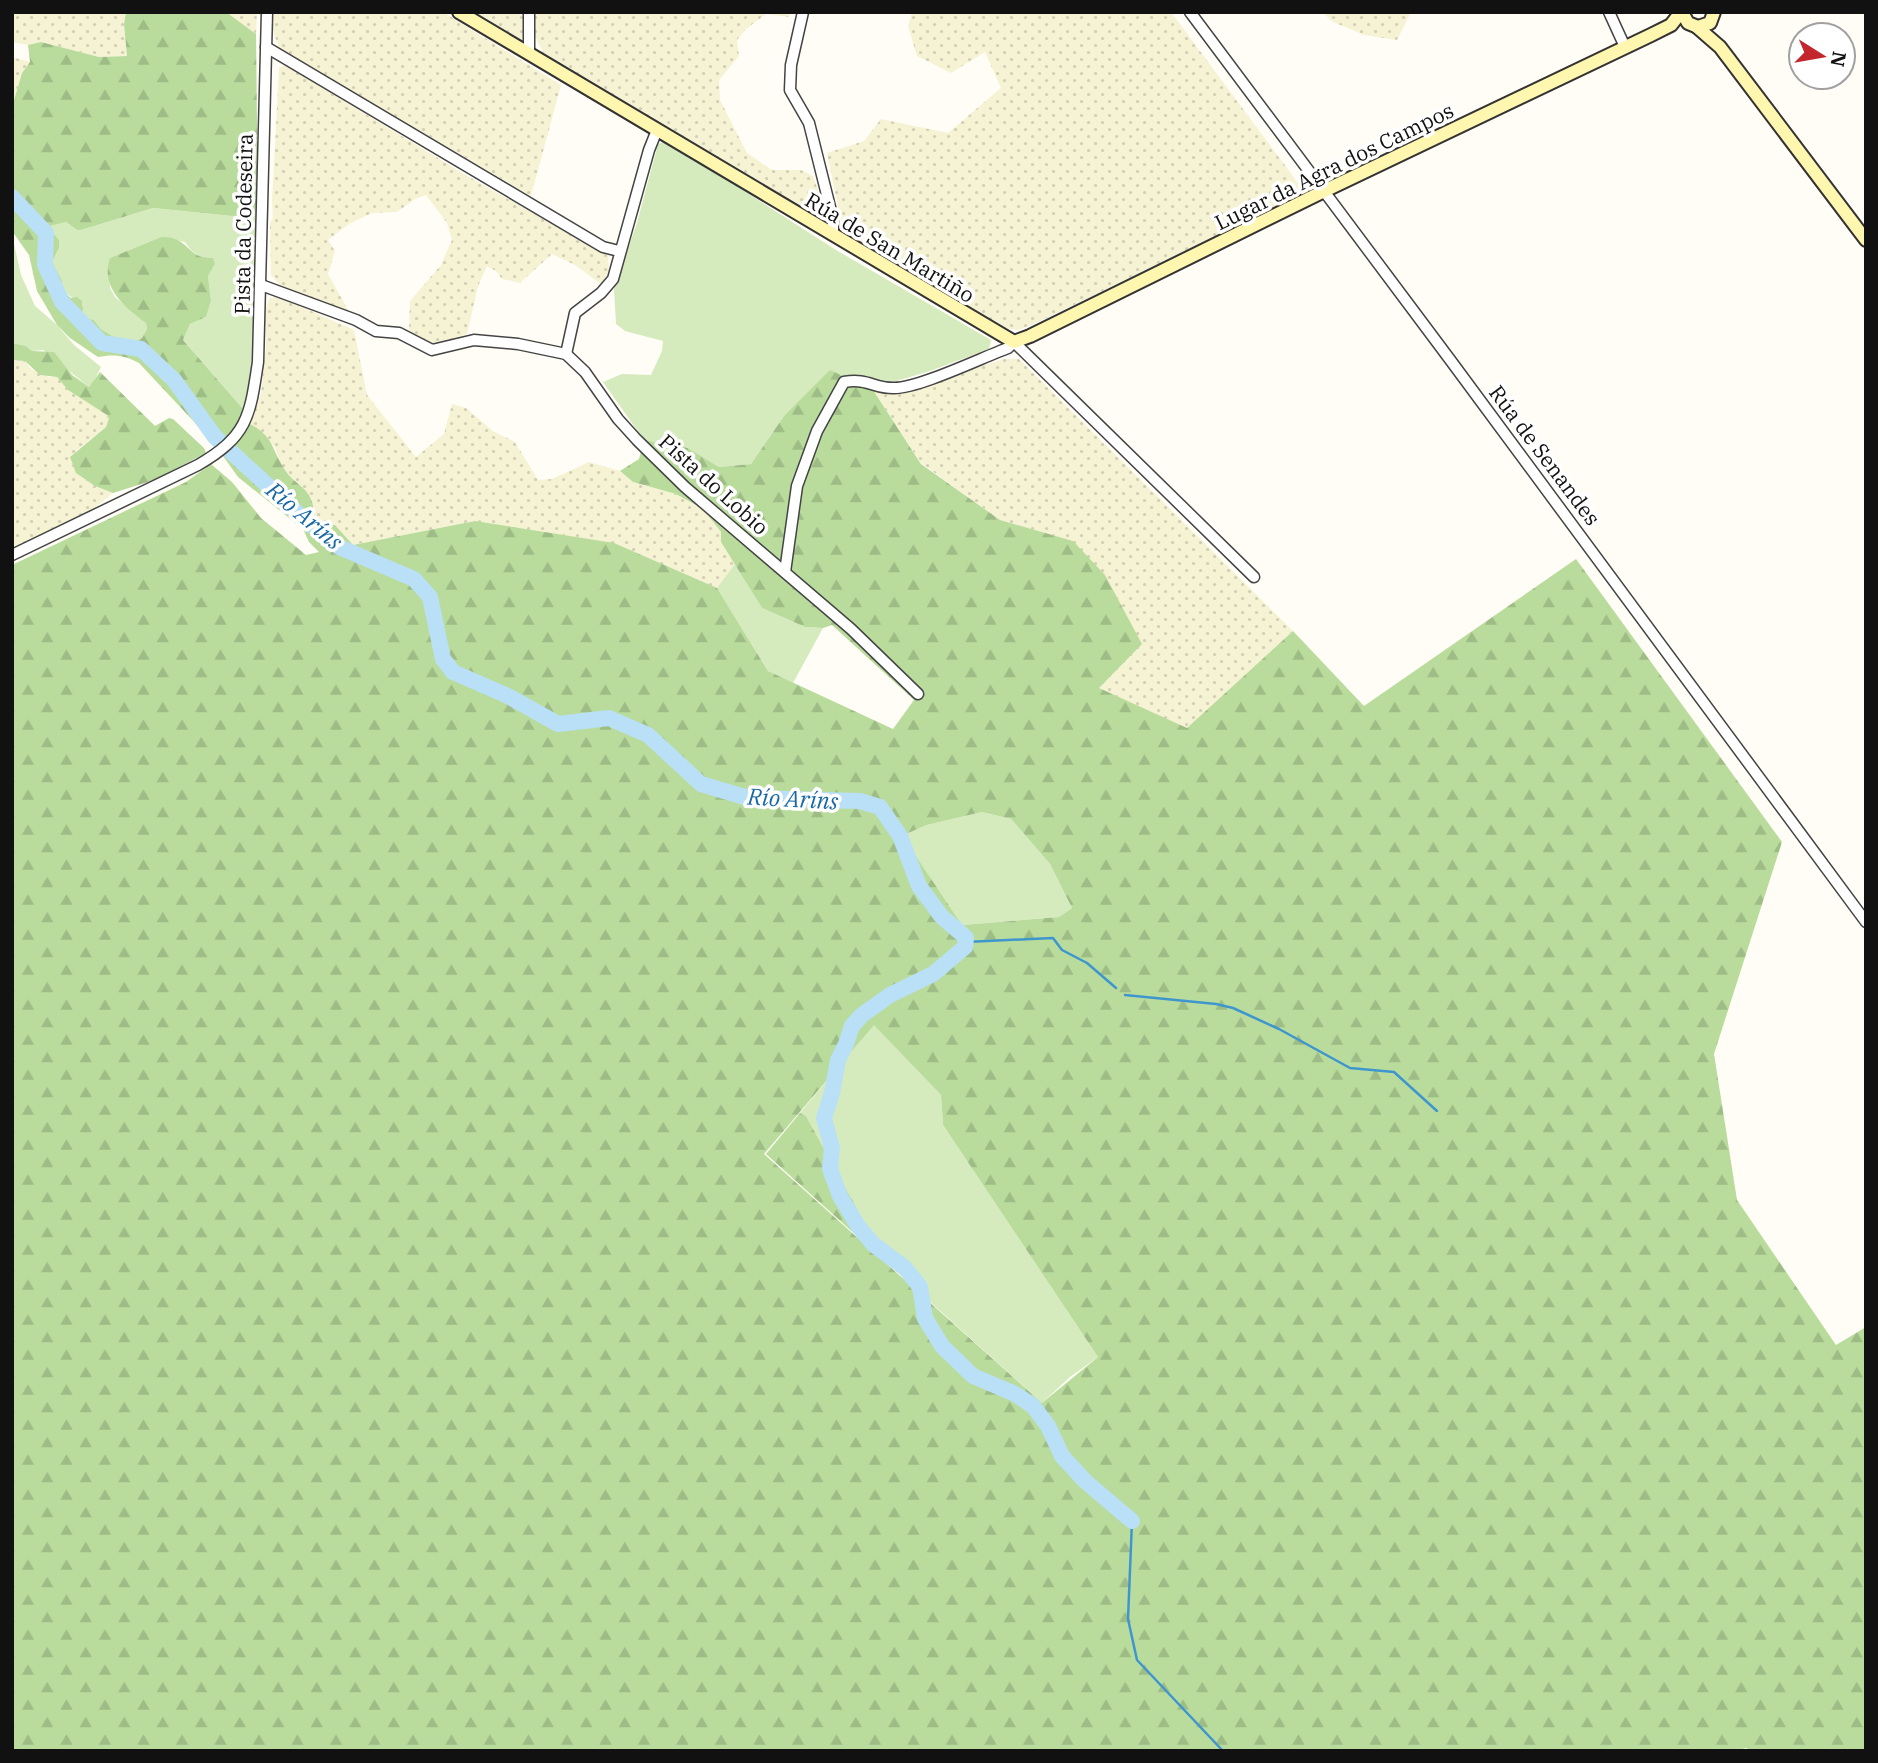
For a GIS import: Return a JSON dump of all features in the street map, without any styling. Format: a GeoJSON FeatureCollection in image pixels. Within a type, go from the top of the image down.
{"type":"FeatureCollection","features":[{"type":"Feature","properties":{"kind":"street","name":"Pista da Codeseira"},"geometry":{"type":"LineString","coordinates":[[12,555],[198,465],[220,452],[239,434],[251,407],[258,362],[267,12]]}},
{"type":"Feature","properties":{"kind":"street","name":"Rúa de San Martiño"},"geometry":{"type":"LineString","coordinates":[[459,12],[1014,342],[1254,577]]}},
{"type":"Feature","properties":{"kind":"street"},"geometry":{"type":"LineString","coordinates":[[529,12],[529,53]]}},
{"type":"Feature","properties":{"kind":"street"},"geometry":{"type":"LineString","coordinates":[[803,12],[791,65],[790,90],[809,123],[833,219],[833,235]]}},
{"type":"Feature","properties":{"kind":"street","name":"Rúa de Senandes"},"geometry":{"type":"LineString","coordinates":[[1190,12],[1866,922]]}},
{"type":"Feature","properties":{"kind":"street"},"geometry":{"type":"LineString","coordinates":[[1609,12],[1625,47]]}},
{"type":"Feature","properties":{"kind":"street"},"geometry":{"type":"LineString","coordinates":[[1682,12],[1693,26],[1720,47],[1866,240]]}},
{"type":"Feature","properties":{"kind":"street","name":"Lugar da Agra dos Campos"},"geometry":{"type":"LineString","coordinates":[[1014,342],[1671,25],[1682,12]]}},
{"type":"Feature","properties":{"kind":"street"},"geometry":{"type":"LineString","coordinates":[[1693,26],[1707,25],[1714,14]]}},
{"type":"Feature","properties":{"kind":"street"},"geometry":{"type":"LineString","coordinates":[[1714,14],[1720,47]]}},
{"type":"Feature","properties":{"kind":"street","name":"Lugar da Agra dos Campos"},"geometry":{"type":"LineString","coordinates":[[1671,25],[1693,26]]}},
{"type":"Feature","properties":{"kind":"street"},"geometry":{"type":"LineString","coordinates":[[266,47],[603,247],[619,251]]}},
{"type":"Feature","properties":{"kind":"street"},"geometry":{"type":"LineString","coordinates":[[261,285],[356,320],[376,331],[399,333],[432,350],[474,340],[518,344],[566,354],[575,313],[609,286],[619,251],[626,238],[649,150],[657,130]]}},
{"type":"Feature","properties":{"kind":"street"},"geometry":{"type":"LineString","coordinates":[[785,572],[797,486],[817,431],[844,382],[859,379],[892,388],[911,385],[1008,348],[1014,342]]}},
{"type":"Feature","properties":{"kind":"street","name":"Pista do Lobio"},"geometry":{"type":"LineString","coordinates":[[566,354],[585,372],[618,419],[685,487],[850,629],[918,694]]}},
{"type":"Feature","properties":{"kind":"shaded area"},"geometry":{"type":"Polygon","coordinates":[[[12,12],[126,12],[124,24],[127,56],[99,57],[41,42],[28,45],[12,42],[12,12]]]}},
{"type":"Feature","properties":{"kind":"shaded area"},"geometry":{"type":"Polygon","coordinates":[[[257,12],[256,34],[226,13],[257,12]]]}},
{"type":"Feature","properties":{"kind":"shaded area"},"geometry":{"type":"Polygon","coordinates":[[[273,12],[443,12],[561,85],[531,196],[279,48],[273,31],[273,12]]]}},
{"type":"Feature","properties":{"kind":"shaded area"},"geometry":{"type":"Polygon","coordinates":[[[468,12],[527,12],[525,39],[521,42],[515,41],[468,12]]]}},
{"type":"Feature","properties":{"kind":"shaded area"},"geometry":{"type":"Polygon","coordinates":[[[534,12],[791,12],[788,17],[766,14],[746,29],[737,40],[739,56],[719,80],[720,100],[747,153],[772,170],[801,170],[813,176],[828,218],[825,222],[544,54],[534,34],[534,12]]]}},
{"type":"Feature","properties":{"kind":"shaded area"},"geometry":{"type":"Polygon","coordinates":[[[912,12],[1171,12],[1298,183],[1299,190],[1293,199],[1034,324],[1018,330],[1005,328],[847,237],[843,231],[827,153],[864,141],[881,119],[948,133],[1001,88],[985,52],[951,73],[917,56],[908,26],[912,12]]]}},
{"type":"Feature","properties":{"kind":"shaded area"},"geometry":{"type":"Polygon","coordinates":[[[1323,12],[1411,12],[1397,40],[1364,35],[1331,21],[1323,12]]]}},
{"type":"Feature","properties":{"kind":"shaded area"},"geometry":{"type":"Polygon","coordinates":[[[12,57],[30,62],[22,73],[12,107],[12,57]]]}},
{"type":"Feature","properties":{"kind":"shaded area"},"geometry":{"type":"Polygon","coordinates":[[[285,65],[464,174],[608,256],[609,270],[601,284],[575,265],[552,254],[520,283],[502,279],[496,271],[487,266],[478,286],[467,334],[436,344],[422,341],[409,330],[410,301],[441,265],[452,240],[447,223],[426,195],[415,199],[397,212],[372,213],[349,224],[328,240],[335,251],[328,274],[351,315],[280,285],[271,275],[270,223],[273,217],[279,68],[285,65]]]}},
{"type":"Feature","properties":{"kind":"shaded area"},"geometry":{"type":"Polygon","coordinates":[[[277,296],[354,330],[367,395],[416,457],[444,434],[452,404],[466,408],[493,431],[515,442],[538,480],[552,479],[589,462],[620,471],[633,482],[676,494],[703,509],[721,532],[721,542],[735,564],[728,583],[715,594],[475,521],[353,545],[335,525],[315,522],[315,508],[281,465],[275,447],[250,424],[261,394],[266,347],[265,311],[269,299],[277,296]]]}},
{"type":"Feature","properties":{"kind":"shaded area"},"geometry":{"type":"Polygon","coordinates":[[[1004,359],[1019,359],[1293,631],[1187,729],[1098,688],[1073,541],[1000,520],[921,463],[873,390],[894,394],[1004,359]]]}},
{"type":"Feature","properties":{"kind":"shaded area"},"geometry":{"type":"Polygon","coordinates":[[[12,360],[25,361],[31,369],[49,377],[57,377],[69,390],[107,415],[109,418],[106,427],[76,451],[95,486],[113,493],[93,509],[12,549],[12,360]]]}},
{"type":"Feature","properties":{"kind":"green space"},"geometry":{"type":"Polygon","coordinates":[[[126,12],[226,12],[256,34],[258,214],[232,216],[153,208],[81,230],[66,222],[50,226],[59,240],[59,248],[52,262],[62,280],[63,292],[82,301],[83,310],[80,316],[94,320],[101,329],[119,340],[135,341],[142,338],[147,329],[146,323],[122,303],[111,287],[108,278],[110,258],[161,237],[178,240],[198,255],[213,258],[215,264],[208,276],[211,301],[206,317],[190,324],[183,340],[244,410],[239,427],[246,429],[250,424],[258,428],[271,442],[283,467],[312,501],[315,522],[335,525],[353,545],[475,521],[614,543],[717,588],[768,671],[893,729],[914,700],[832,625],[823,628],[805,627],[762,608],[721,542],[721,532],[703,509],[676,494],[633,482],[620,471],[639,459],[644,440],[688,448],[719,467],[751,464],[784,416],[830,370],[873,390],[921,464],[1000,520],[1073,541],[1105,575],[1142,644],[1099,688],[1187,728],[1293,631],[1364,706],[1576,559],[1782,842],[1714,1054],[1737,1200],[1836,1345],[1866,1327],[1866,1751],[1751,1751],[1746,1748],[1735,1751],[12,1751],[12,565],[186,482],[211,464],[232,482],[261,518],[306,555],[319,552],[309,542],[303,529],[238,477],[213,442],[139,363],[119,356],[98,357],[70,338],[57,325],[37,291],[29,255],[12,231],[12,107],[22,73],[30,62],[28,45],[41,42],[99,57],[127,56],[124,24],[126,12]],[[982,812],[927,825],[906,834],[910,847],[962,925],[1059,917],[1072,908],[1050,864],[1011,819],[982,812]],[[874,1025],[764,1154],[1042,1403],[1098,1357],[943,1125],[941,1095],[874,1025]]]}},
{"type":"Feature","properties":{"kind":"green space"},"geometry":{"type":"Polygon","coordinates":[[[666,141],[836,250],[991,340],[989,349],[893,382],[858,375],[845,379],[784,416],[751,464],[719,467],[688,448],[644,440],[603,382],[622,374],[651,375],[662,351],[663,341],[625,331],[616,324],[614,289],[637,223],[658,144],[666,141]]]}},
{"type":"Feature","properties":{"kind":"green space"},"geometry":{"type":"Polygon","coordinates":[[[153,208],[232,216],[258,214],[253,359],[244,410],[183,340],[190,324],[206,317],[211,301],[208,276],[215,264],[194,253],[185,242],[161,237],[110,258],[110,288],[115,297],[146,323],[147,329],[142,338],[135,341],[119,340],[101,329],[94,320],[80,316],[83,304],[63,292],[62,280],[52,262],[59,248],[59,240],[50,226],[66,222],[81,230],[153,208]]]}},
{"type":"Feature","properties":{"kind":"green space"},"geometry":{"type":"Polygon","coordinates":[[[12,235],[21,275],[35,306],[57,325],[74,345],[101,367],[89,387],[43,350],[32,351],[26,346],[12,343],[12,235]]]}},
{"type":"Feature","properties":{"kind":"green space"},"geometry":{"type":"Polygon","coordinates":[[[12,343],[26,346],[32,351],[54,352],[72,375],[89,387],[100,372],[155,426],[169,418],[173,419],[206,453],[154,480],[113,493],[95,486],[76,473],[70,457],[106,427],[109,418],[68,390],[57,377],[40,375],[25,361],[12,360],[12,343]]]}},
{"type":"Feature","properties":{"kind":"green space"},"geometry":{"type":"Polygon","coordinates":[[[735,564],[762,608],[805,627],[823,628],[793,683],[768,671],[717,588],[735,564]]]}},
{"type":"Feature","properties":{"kind":"green space"},"geometry":{"type":"Polygon","coordinates":[[[982,812],[1011,819],[1050,864],[1072,908],[1059,917],[962,925],[910,847],[906,834],[927,825],[982,812]]]}},
{"type":"Feature","properties":{"kind":"green space"},"geometry":{"type":"Polygon","coordinates":[[[874,1024],[941,1095],[943,1125],[1098,1357],[1070,1377],[1042,1403],[887,1263],[806,1116],[800,1113],[874,1024]]]}},
{"type":"Feature","properties":{"kind":"green space"},"geometry":{"type":"Polygon","coordinates":[[[800,1113],[806,1116],[887,1263],[766,1154],[800,1113]]]}},
{"type":"Feature","properties":{"kind":"waterway","name":"Río Aríns"},"geometry":{"type":"LineString","coordinates":[[12,197],[46,233],[45,265],[62,302],[102,343],[141,349],[174,380],[215,437],[304,519],[339,547],[414,579],[430,597],[443,659],[453,672],[508,696],[558,724],[609,718],[648,735],[701,784],[748,798],[860,801],[880,807],[900,836],[919,886],[942,917],[966,938],[965,947],[933,974],[890,995],[862,1015],[852,1026],[838,1060],[824,1118],[832,1148],[830,1169],[840,1196],[858,1226],[873,1244],[905,1268],[920,1287],[925,1318],[942,1346],[973,1376],[1015,1394],[1033,1406],[1048,1426],[1062,1456],[1085,1481],[1132,1521]]}},
{"type":"Feature","properties":{"kind":"waterway"},"geometry":{"type":"LineString","coordinates":[[966,942],[1053,938],[1062,950],[1087,963],[1116,988]]}},
{"type":"Feature","properties":{"kind":"waterway"},"geometry":{"type":"LineString","coordinates":[[1125,995],[1233,1008],[1279,1029],[1350,1068],[1394,1072],[1437,1111]]}},
{"type":"Feature","properties":{"kind":"waterway"},"geometry":{"type":"LineString","coordinates":[[1132,1521],[1128,1619],[1137,1660],[1223,1751]]}}]}
